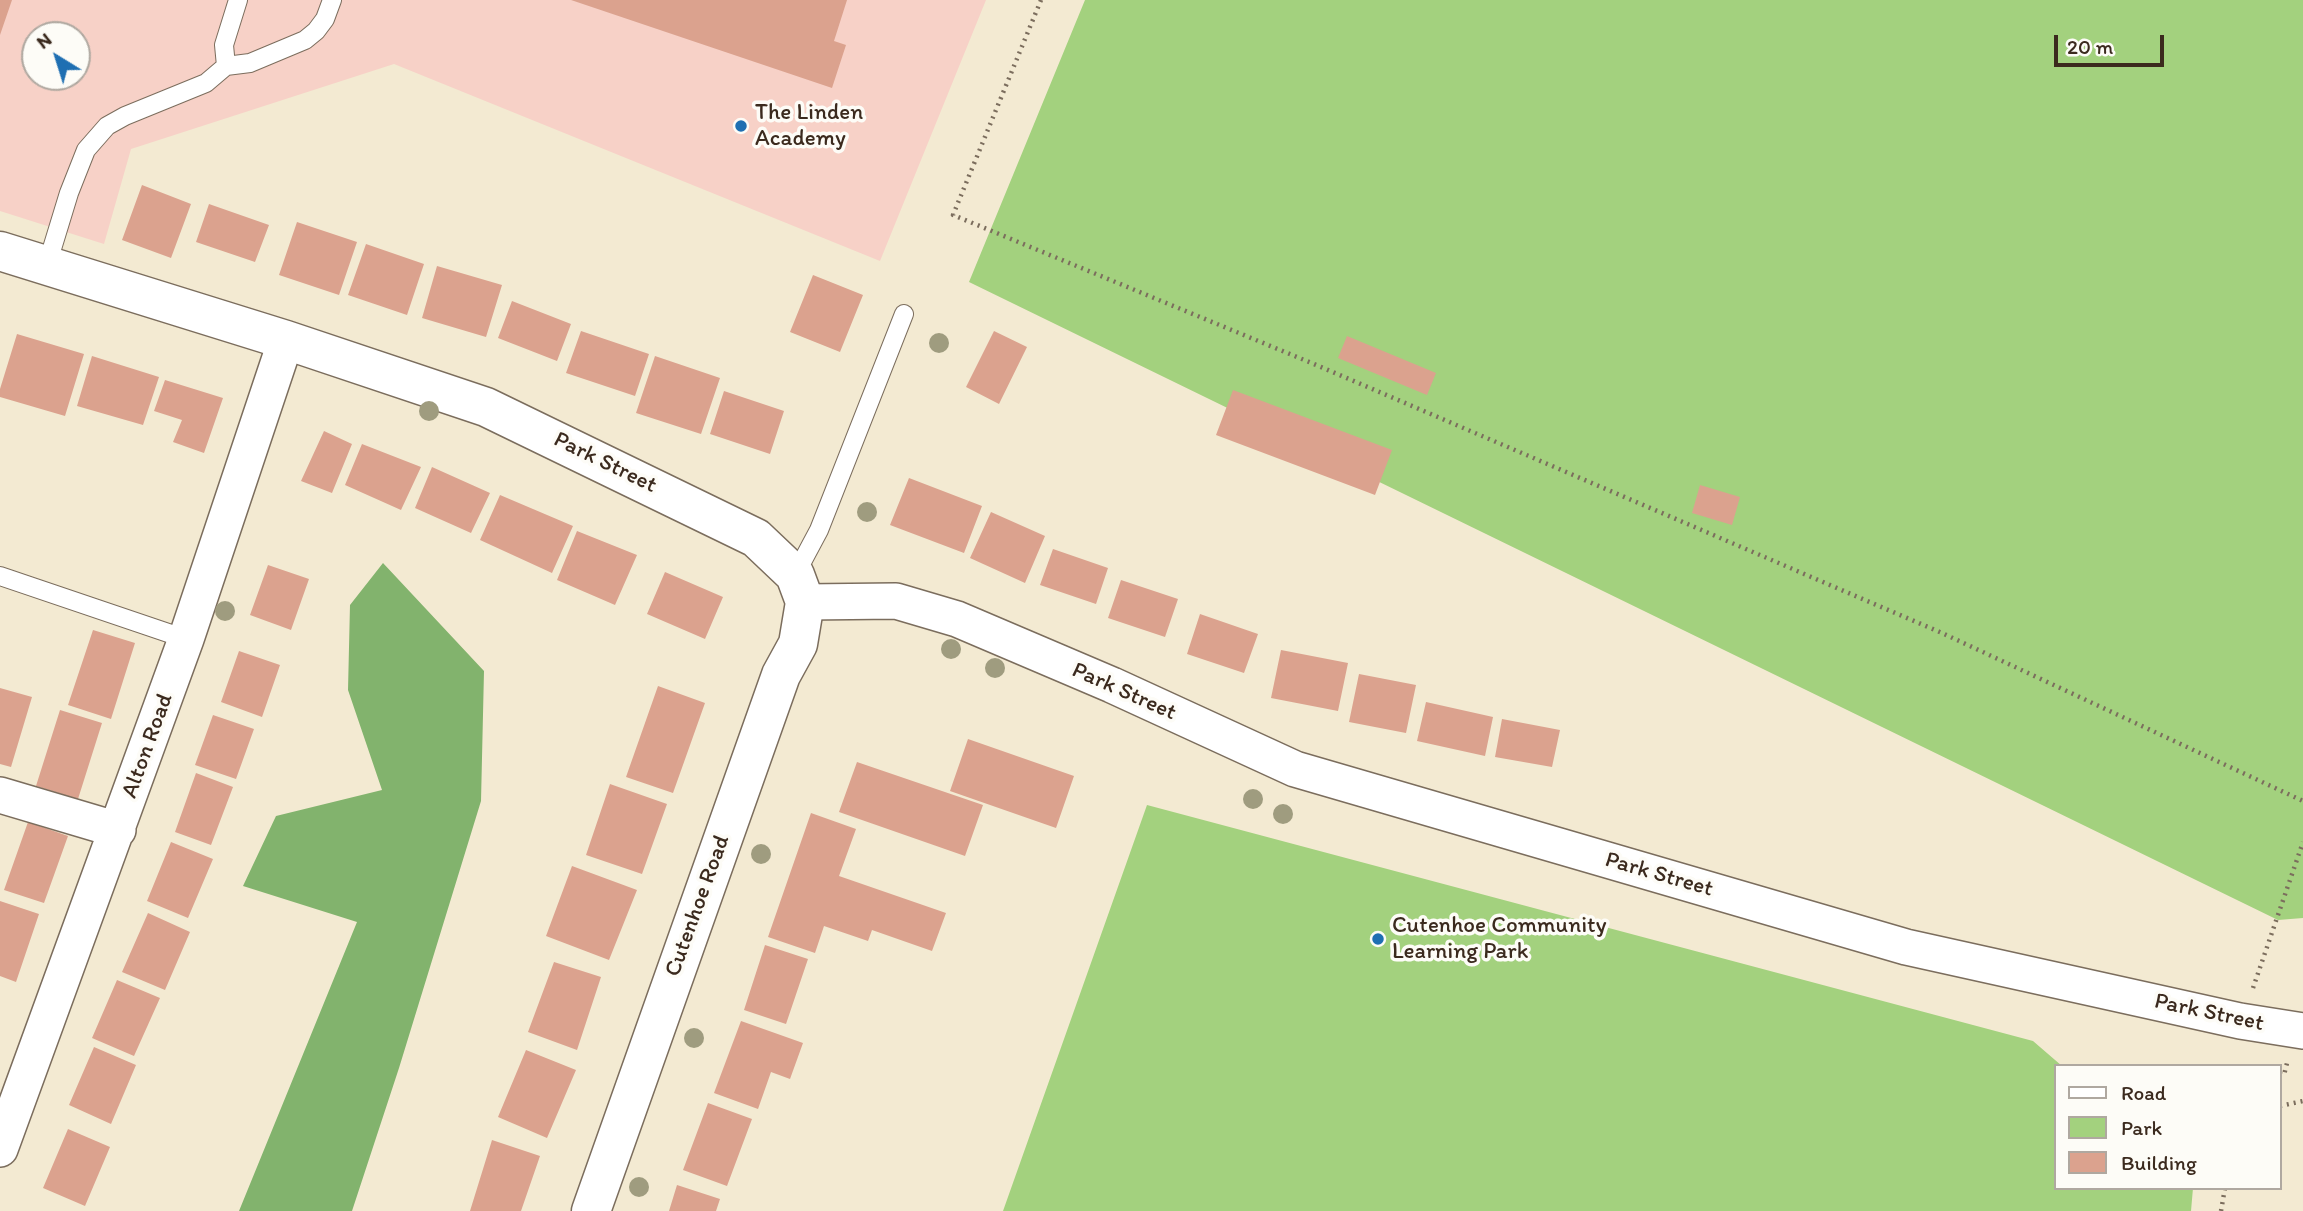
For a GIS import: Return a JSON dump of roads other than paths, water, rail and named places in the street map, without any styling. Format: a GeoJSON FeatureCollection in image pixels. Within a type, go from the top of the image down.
{"type":"FeatureCollection","features":[{"type":"Feature","properties":{"kind":"street","name":"Park Street"},"geometry":{"type":"LineString","coordinates":[[0,251],[286,340],[486,407],[757,538],[800,588],[896,601],[957,619],[1112,685],[1295,769],[1906,947],[2240,1021],[2303,1031]]}},
{"type":"Feature","properties":{"kind":"street","name":"Alton Road"},"geometry":{"type":"LineString","coordinates":[[0,1149],[186,639],[286,340]]}},
{"type":"Feature","properties":{"kind":"street","name":"Cutenhoe Road"},"geometry":{"type":"LineString","coordinates":[[591,1211],[780,675],[797,644],[800,588]]}},
{"type":"Feature","properties":{"kind":"street"},"geometry":{"type":"LineString","coordinates":[[0,795],[118,830]]}},
{"type":"Feature","properties":{"kind":"lane"},"geometry":{"type":"LineString","coordinates":[[226,66],[224,45],[238,0]]}},
{"type":"Feature","properties":{"kind":"lane"},"geometry":{"type":"LineString","coordinates":[[47,265],[69,193],[86,150],[107,126],[206,83],[226,66],[250,63],[305,40],[325,19],[332,0]]}},
{"type":"Feature","properties":{"kind":"lane"},"geometry":{"type":"LineString","coordinates":[[800,588],[819,530],[904,314]]}},
{"type":"Feature","properties":{"kind":"lane"},"geometry":{"type":"LineString","coordinates":[[0,576],[186,639]]}},
{"type":"Feature","properties":{"kind":"place","name":"The Linden Academy"},"geometry":{"type":"Point","coordinates":[741,126]}},
{"type":"Feature","properties":{"kind":"place","name":"Cutenhoe Community Learning Park"},"geometry":{"type":"Point","coordinates":[1378,939]}}]}
